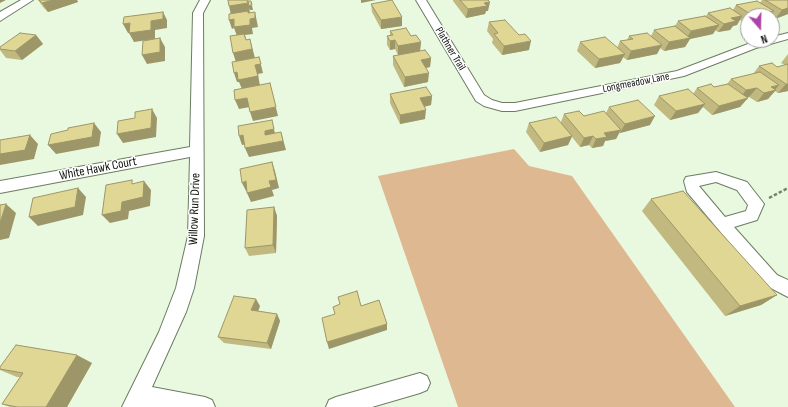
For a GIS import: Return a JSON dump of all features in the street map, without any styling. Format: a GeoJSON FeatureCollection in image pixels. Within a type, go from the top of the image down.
{"type":"FeatureCollection","features":[{"type":"Feature","properties":{"kind":"street"},"geometry":{"type":"LineString","coordinates":[[0,18],[4,14],[28,0]]}},
{"type":"Feature","properties":{"kind":"street","name":"Willow Run Drive"},"geometry":{"type":"LineString","coordinates":[[135,401],[177,312],[193,256],[196,236],[198,13],[204,0]]}},
{"type":"Feature","properties":{"kind":"street","name":"Plathner Trail"},"geometry":{"type":"LineString","coordinates":[[420,0],[480,98]]}},
{"type":"Feature","properties":{"kind":"street","name":"Longmeadow Lane"},"geometry":{"type":"LineString","coordinates":[[480,98],[492,105],[512,107],[656,79],[693,70],[752,46],[788,36]]}},
{"type":"Feature","properties":{"kind":"street","name":"White Hawk Court"},"geometry":{"type":"LineString","coordinates":[[0,187],[196,151]]}},
{"type":"Feature","properties":{"kind":"street"},"geometry":{"type":"LineString","coordinates":[[722,224],[752,216],[756,204],[742,186],[716,177],[691,181],[692,188],[722,224],[771,280],[788,289]]}},
{"type":"Feature","properties":{"kind":"street"},"geometry":{"type":"LineString","coordinates":[[336,407],[420,383]]}},
{"type":"Feature","properties":{"kind":"street"},"geometry":{"type":"LineString","coordinates":[[135,401],[205,407]]}},
{"type":"Feature","properties":{"kind":"path"},"geometry":{"type":"LineString","coordinates":[[756,204],[788,188]]}},
{"type":"Feature","properties":{"kind":"shaded area"},"geometry":{"type":"Polygon","coordinates":[[[514,149],[529,166],[572,176],[735,407],[458,407],[378,176],[514,149]]]}},
{"type":"Feature","properties":{"kind":"building"},"geometry":{"type":"Polygon","coordinates":[[[39,0],[53,0],[42,3],[39,0]]]}},
{"type":"Feature","properties":{"kind":"building"},"geometry":{"type":"Polygon","coordinates":[[[228,0],[247,0],[248,3],[229,6],[228,0]]]}},
{"type":"Feature","properties":{"kind":"building"},"geometry":{"type":"Polygon","coordinates":[[[392,0],[402,17],[381,20],[371,4],[392,0]]]}},
{"type":"Feature","properties":{"kind":"building"},"geometry":{"type":"Polygon","coordinates":[[[460,0],[488,0],[490,2],[484,3],[487,6],[468,9],[460,0]]]}},
{"type":"Feature","properties":{"kind":"building"},"geometry":{"type":"Polygon","coordinates":[[[765,0],[788,0],[788,8],[782,10],[765,0]]]}},
{"type":"Feature","properties":{"kind":"building"},"geometry":{"type":"Polygon","coordinates":[[[248,1],[251,1],[252,5],[249,6],[248,1]]]}},
{"type":"Feature","properties":{"kind":"building"},"geometry":{"type":"Polygon","coordinates":[[[757,1],[769,8],[741,8],[736,5],[757,1]]]}},
{"type":"Feature","properties":{"kind":"building"},"geometry":{"type":"Polygon","coordinates":[[[730,8],[740,15],[740,16],[731,18],[736,21],[724,24],[708,13],[730,8]]]}},
{"type":"Feature","properties":{"kind":"building"},"geometry":{"type":"Polygon","coordinates":[[[248,11],[248,13],[255,12],[255,18],[250,19],[250,25],[234,27],[234,19],[229,20],[229,14],[248,11]]]}},
{"type":"Feature","properties":{"kind":"building"},"geometry":{"type":"Polygon","coordinates":[[[163,12],[163,19],[151,21],[151,30],[129,33],[130,23],[123,24],[124,17],[163,12]]]}},
{"type":"Feature","properties":{"kind":"building"},"geometry":{"type":"Polygon","coordinates":[[[705,16],[719,25],[691,31],[678,21],[705,16]]]}},
{"type":"Feature","properties":{"kind":"building"},"geometry":{"type":"Polygon","coordinates":[[[505,20],[519,35],[525,34],[531,41],[504,46],[494,34],[498,33],[489,22],[505,20]]]}},
{"type":"Feature","properties":{"kind":"building"},"geometry":{"type":"Polygon","coordinates":[[[675,26],[690,38],[669,42],[654,30],[675,26]]]}},
{"type":"Feature","properties":{"kind":"building"},"geometry":{"type":"Polygon","coordinates":[[[406,28],[411,36],[416,35],[421,42],[398,46],[395,40],[390,41],[387,36],[393,35],[390,31],[406,28]]]}},
{"type":"Feature","properties":{"kind":"building"},"geometry":{"type":"Polygon","coordinates":[[[20,33],[36,35],[15,51],[0,49],[0,47],[20,33]]]}},
{"type":"Feature","properties":{"kind":"building"},"geometry":{"type":"Polygon","coordinates":[[[647,33],[662,45],[631,51],[620,41],[633,39],[629,36],[647,33]]]}},
{"type":"Feature","properties":{"kind":"building"},"geometry":{"type":"Polygon","coordinates":[[[244,34],[246,40],[250,39],[252,49],[233,53],[230,36],[244,34]]]}},
{"type":"Feature","properties":{"kind":"building"},"geometry":{"type":"Polygon","coordinates":[[[605,37],[625,54],[599,59],[580,42],[605,37]]]}},
{"type":"Feature","properties":{"kind":"building"},"geometry":{"type":"Polygon","coordinates":[[[160,38],[160,52],[142,55],[143,41],[160,38]]]}},
{"type":"Feature","properties":{"kind":"building"},"geometry":{"type":"Polygon","coordinates":[[[425,50],[431,58],[421,60],[429,73],[405,77],[393,56],[425,50]]]}},
{"type":"Feature","properties":{"kind":"building"},"geometry":{"type":"Polygon","coordinates":[[[259,57],[261,64],[255,65],[258,76],[238,80],[237,72],[234,73],[232,62],[259,57]]]}},
{"type":"Feature","properties":{"kind":"building"},"geometry":{"type":"Polygon","coordinates":[[[772,63],[777,67],[788,64],[788,84],[759,66],[772,63]]]}},
{"type":"Feature","properties":{"kind":"building"},"geometry":{"type":"Polygon","coordinates":[[[760,72],[779,85],[771,87],[776,90],[764,93],[757,88],[746,90],[731,79],[760,72]]]}},
{"type":"Feature","properties":{"kind":"building"},"geometry":{"type":"Polygon","coordinates":[[[270,83],[276,107],[250,112],[247,98],[235,100],[234,90],[270,83]]]}},
{"type":"Feature","properties":{"kind":"building"},"geometry":{"type":"Polygon","coordinates":[[[711,84],[714,87],[728,84],[748,98],[719,106],[697,88],[711,84]]]}},
{"type":"Feature","properties":{"kind":"building"},"geometry":{"type":"Polygon","coordinates":[[[426,87],[432,96],[420,98],[426,110],[400,115],[390,94],[426,87]]]}},
{"type":"Feature","properties":{"kind":"building"},"geometry":{"type":"Polygon","coordinates":[[[688,89],[705,104],[676,111],[659,96],[688,89]]]}},
{"type":"Feature","properties":{"kind":"building"},"geometry":{"type":"Polygon","coordinates":[[[638,100],[655,116],[625,124],[609,107],[638,100]]]}},
{"type":"Feature","properties":{"kind":"building"},"geometry":{"type":"Polygon","coordinates":[[[152,109],[151,128],[117,134],[118,121],[135,118],[135,112],[152,109]]]}},
{"type":"Feature","properties":{"kind":"building"},"geometry":{"type":"Polygon","coordinates":[[[579,111],[584,116],[604,111],[621,130],[604,133],[607,137],[596,139],[593,136],[584,138],[564,114],[579,111]]]}},
{"type":"Feature","properties":{"kind":"building"},"geometry":{"type":"Polygon","coordinates":[[[556,117],[572,136],[544,143],[529,123],[556,117]]]}},
{"type":"Feature","properties":{"kind":"building"},"geometry":{"type":"Polygon","coordinates":[[[272,120],[274,129],[265,131],[265,135],[281,132],[283,141],[245,148],[243,135],[239,136],[238,126],[272,120]]]}},
{"type":"Feature","properties":{"kind":"building"},"geometry":{"type":"Polygon","coordinates":[[[94,123],[92,137],[48,145],[51,134],[68,130],[68,128],[94,123]]]}},
{"type":"Feature","properties":{"kind":"building"},"geometry":{"type":"Polygon","coordinates":[[[30,135],[25,150],[0,154],[0,140],[30,135]]]}},
{"type":"Feature","properties":{"kind":"building"},"geometry":{"type":"Polygon","coordinates":[[[272,162],[276,180],[269,181],[271,187],[247,193],[246,181],[242,183],[240,169],[272,162]]]}},
{"type":"Feature","properties":{"kind":"building"},"geometry":{"type":"Polygon","coordinates":[[[132,180],[132,184],[144,181],[143,197],[122,202],[121,211],[102,215],[106,185],[132,180]]]}},
{"type":"Feature","properties":{"kind":"building"},"geometry":{"type":"Polygon","coordinates":[[[78,188],[75,207],[29,217],[33,198],[78,188]]]}},
{"type":"Feature","properties":{"kind":"building"},"geometry":{"type":"Polygon","coordinates":[[[683,191],[777,295],[740,306],[651,199],[683,191]]]}},
{"type":"Feature","properties":{"kind":"building"},"geometry":{"type":"Polygon","coordinates":[[[6,204],[0,223],[0,205],[6,204]]]}},
{"type":"Feature","properties":{"kind":"building"},"geometry":{"type":"Polygon","coordinates":[[[274,207],[273,245],[245,248],[247,210],[274,207]]]}},
{"type":"Feature","properties":{"kind":"building"},"geometry":{"type":"Polygon","coordinates":[[[357,291],[361,306],[379,300],[387,324],[327,342],[322,318],[335,314],[333,307],[340,304],[338,297],[357,291]]]}},
{"type":"Feature","properties":{"kind":"building"},"geometry":{"type":"Polygon","coordinates":[[[234,296],[256,299],[251,310],[277,314],[267,343],[218,337],[234,296]]]}},
{"type":"Feature","properties":{"kind":"building"},"geometry":{"type":"Polygon","coordinates":[[[16,345],[77,355],[46,407],[17,407],[2,404],[23,373],[0,369],[16,345]]]}}]}
